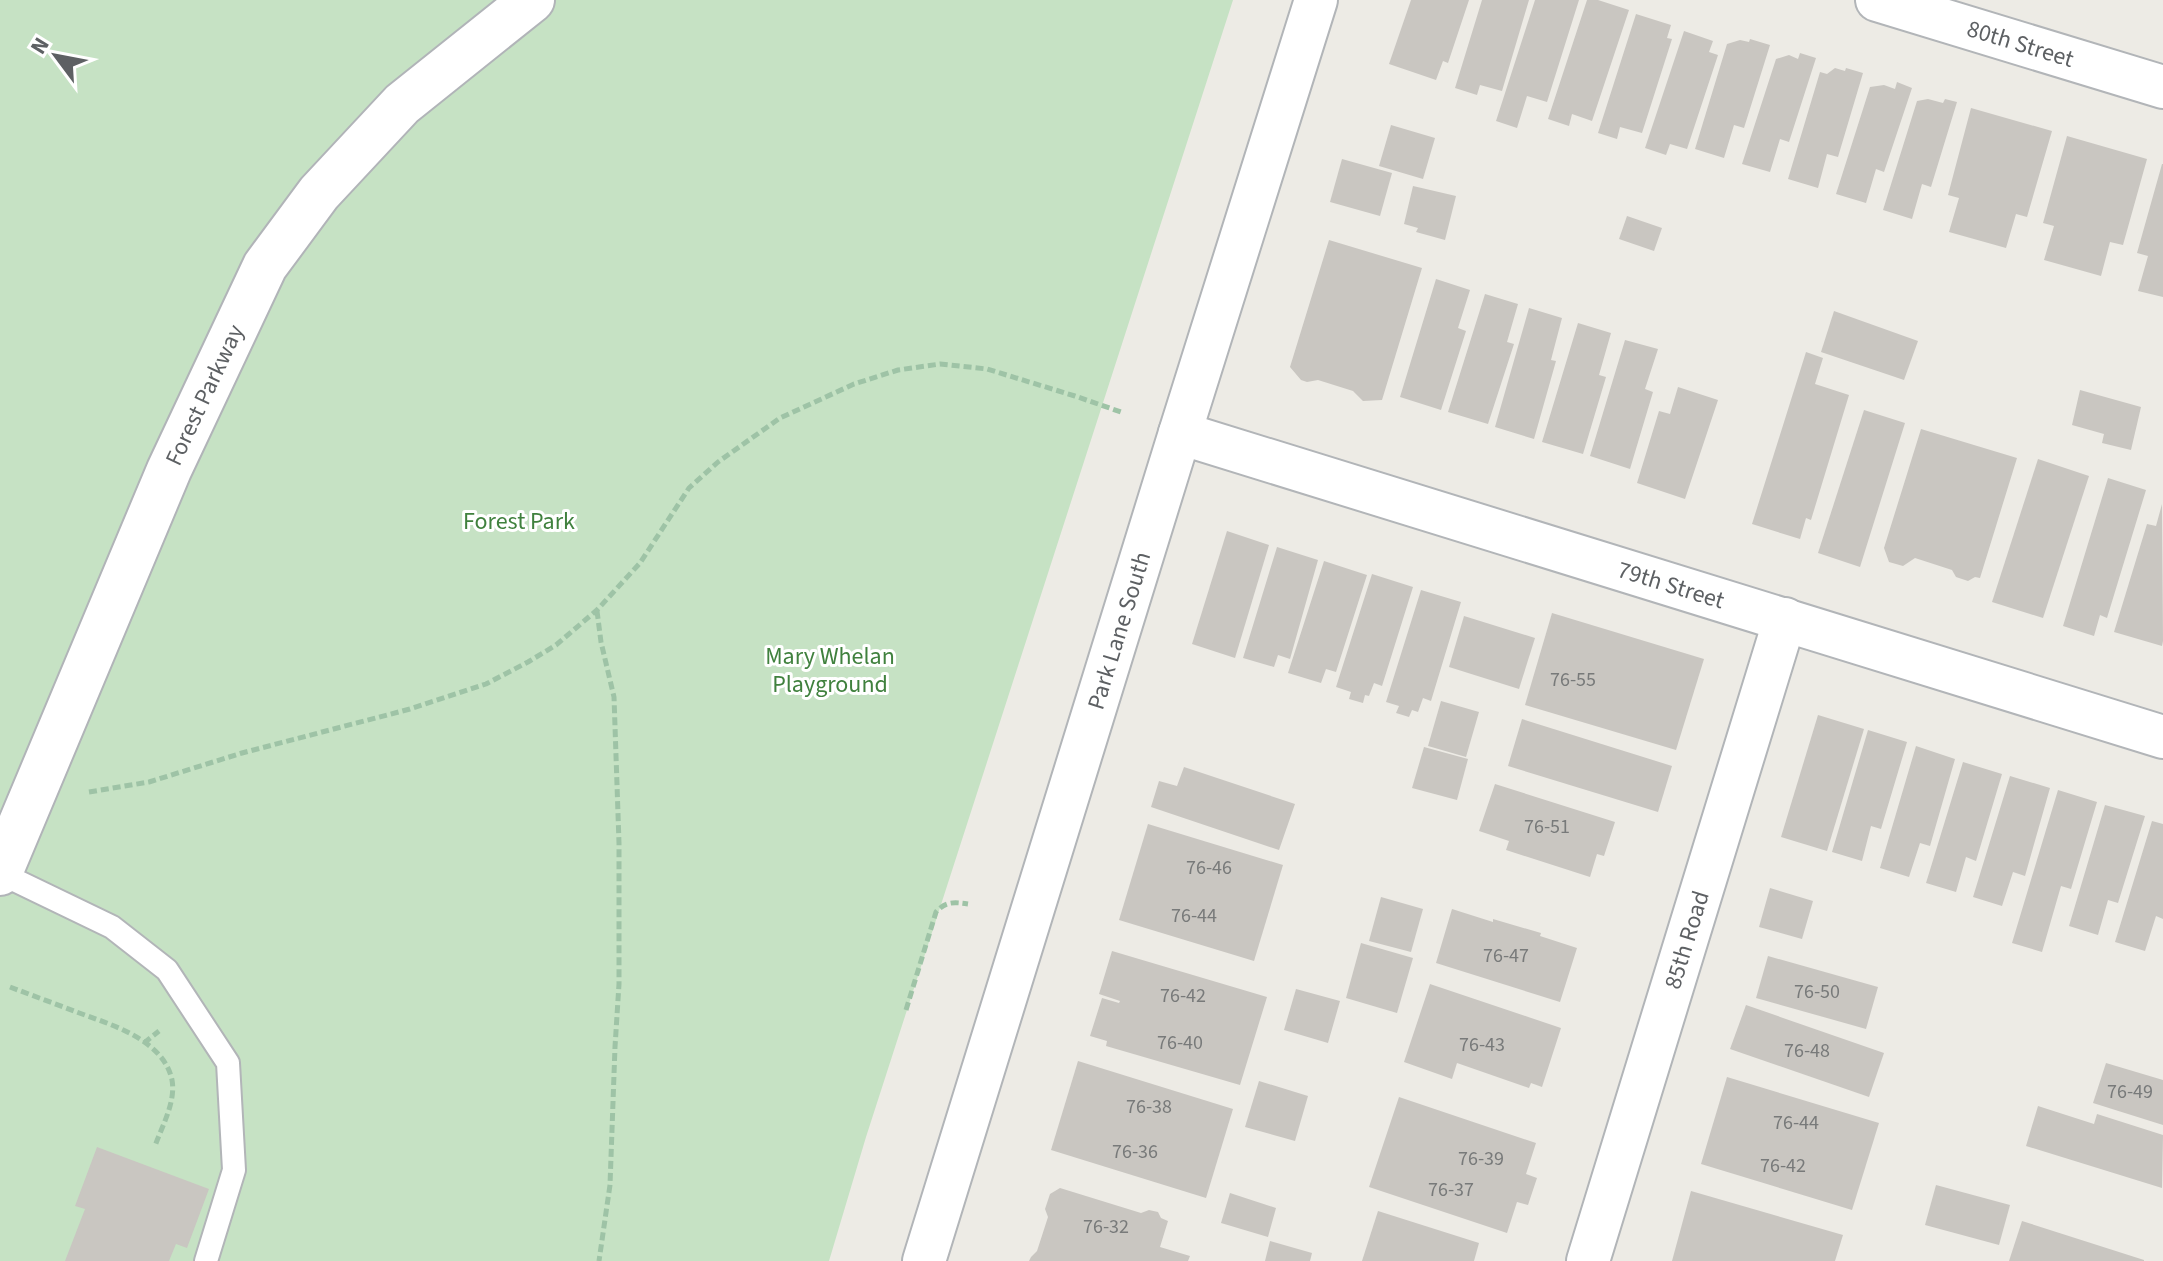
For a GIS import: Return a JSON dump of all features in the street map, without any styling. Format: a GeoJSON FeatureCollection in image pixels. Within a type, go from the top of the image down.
{"type":"FeatureCollection","features":[{"type":"Feature","properties":{"kind":"street","name":"Forest Parkway"},"geometry":{"type":"LineString","coordinates":[[0,873],[169,470],[265,266],[319,193],[402,104],[532,0]]}},
{"type":"Feature","properties":{"kind":"street","name":"Park Lane South"},"geometry":{"type":"LineString","coordinates":[[924,1261],[1316,0]]}},
{"type":"Feature","properties":{"kind":"street","name":"80th Street"},"geometry":{"type":"LineString","coordinates":[[1877,0],[2163,87]]}},
{"type":"Feature","properties":{"kind":"street","name":"79th Street"},"geometry":{"type":"LineString","coordinates":[[1180,433],[2163,737]]}},
{"type":"Feature","properties":{"kind":"street","name":"85th Road"},"geometry":{"type":"LineString","coordinates":[[1588,1261],[1785,619]]}},
{"type":"Feature","properties":{"kind":"lane"},"geometry":{"type":"LineString","coordinates":[[0,873],[112,927],[167,970],[228,1063],[234,1170],[206,1261]]}},
{"type":"Feature","properties":{"kind":"path"},"geometry":{"type":"LineString","coordinates":[[88,792],[149,782],[242,753],[396,713],[486,684],[556,645],[597,610],[640,563],[689,488],[718,462],[780,418],[854,384],[898,370],[940,364],[987,369],[1121,412]]}},
{"type":"Feature","properties":{"kind":"path"},"geometry":{"type":"LineString","coordinates":[[597,610],[614,697],[619,843],[619,984],[610,1185],[599,1261]]}},
{"type":"Feature","properties":{"kind":"path"},"geometry":{"type":"LineString","coordinates":[[906,1010],[936,912],[942,904],[968,904]]}},
{"type":"Feature","properties":{"kind":"path"},"geometry":{"type":"LineString","coordinates":[[10,987],[116,1027],[155,1051],[172,1081],[171,1102],[155,1146]]}},
{"type":"Feature","properties":{"kind":"green space","name":"Forest Park"},"geometry":{"type":"Polygon","coordinates":[[[0,0],[1233,0],[866,1137],[829,1261],[0,1261],[0,0]]]}},
{"type":"Feature","properties":{"kind":"building"},"geometry":{"type":"Polygon","coordinates":[[[1411,0],[1469,0],[1448,63],[1443,61],[1436,80],[1389,64],[1411,0]]]}},
{"type":"Feature","properties":{"kind":"building"},"geometry":{"type":"Polygon","coordinates":[[[1482,0],[1529,0],[1502,91],[1480,85],[1477,95],[1455,88],[1482,0]]]}},
{"type":"Feature","properties":{"kind":"building"},"geometry":{"type":"Polygon","coordinates":[[[1535,0],[1579,0],[1547,102],[1527,96],[1517,128],[1496,121],[1535,0]]]}},
{"type":"Feature","properties":{"kind":"building"},"geometry":{"type":"Polygon","coordinates":[[[1587,0],[1598,0],[1629,10],[1592,121],[1572,114],[1569,126],[1548,119],[1587,0]]]}},
{"type":"Feature","properties":{"kind":"building"},"geometry":{"type":"Polygon","coordinates":[[[1636,14],[1671,25],[1667,38],[1672,39],[1642,133],[1620,127],[1617,139],[1598,133],[1636,14]]]}},
{"type":"Feature","properties":{"kind":"building"},"geometry":{"type":"Polygon","coordinates":[[[1684,31],[1713,41],[1709,52],[1718,55],[1687,149],[1670,144],[1666,155],[1645,148],[1684,31]]]}},
{"type":"Feature","properties":{"kind":"building"},"geometry":{"type":"Polygon","coordinates":[[[1750,39],[1770,45],[1744,128],[1734,125],[1724,158],[1695,149],[1727,44],[1740,40],[1749,42],[1750,39]]]}},
{"type":"Feature","properties":{"kind":"building"},"geometry":{"type":"Polygon","coordinates":[[[1800,53],[1816,58],[1789,142],[1780,139],[1770,172],[1742,164],[1776,59],[1789,55],[1798,59],[1800,53]]]}},
{"type":"Feature","properties":{"kind":"building"},"geometry":{"type":"Polygon","coordinates":[[[1835,68],[1863,73],[1838,157],[1827,154],[1818,188],[1788,179],[1820,72],[1827,74],[1835,68]]]}},
{"type":"Feature","properties":{"kind":"building"},"geometry":{"type":"Polygon","coordinates":[[[1897,82],[1912,88],[1884,172],[1876,169],[1866,203],[1836,194],[1870,87],[1884,85],[1895,89],[1897,82]]]}},
{"type":"Feature","properties":{"kind":"building"},"geometry":{"type":"Polygon","coordinates":[[[1928,99],[1943,103],[1945,99],[1957,102],[1931,187],[1922,184],[1912,219],[1883,210],[1917,101],[1928,99]]]}},
{"type":"Feature","properties":{"kind":"building"},"geometry":{"type":"Polygon","coordinates":[[[1971,108],[2052,131],[2027,217],[2016,214],[2006,248],[1949,232],[1959,198],[1948,195],[1971,108]]]}},
{"type":"Feature","properties":{"kind":"building"},"geometry":{"type":"Polygon","coordinates":[[[1391,125],[1435,138],[1423,179],[1379,166],[1391,125]]]}},
{"type":"Feature","properties":{"kind":"building"},"geometry":{"type":"Polygon","coordinates":[[[2067,136],[2147,159],[2123,245],[2110,242],[2101,276],[2044,260],[2054,226],[2043,223],[2067,136]]]}},
{"type":"Feature","properties":{"kind":"building"},"geometry":{"type":"Polygon","coordinates":[[[1342,159],[1392,173],[1380,216],[1330,202],[1342,159]]]}},
{"type":"Feature","properties":{"kind":"building"},"geometry":{"type":"Polygon","coordinates":[[[2162,164],[2163,297],[2138,291],[2148,256],[2137,253],[2162,164]]]}},
{"type":"Feature","properties":{"kind":"building"},"geometry":{"type":"Polygon","coordinates":[[[1413,186],[1456,196],[1445,240],[1416,232],[1418,228],[1404,224],[1413,186]]]}},
{"type":"Feature","properties":{"kind":"building"},"geometry":{"type":"Polygon","coordinates":[[[1627,216],[1662,228],[1654,251],[1619,239],[1627,216]]]}},
{"type":"Feature","properties":{"kind":"building"},"geometry":{"type":"Polygon","coordinates":[[[1329,240],[1422,268],[1382,400],[1363,401],[1353,391],[1318,380],[1301,380],[1290,367],[1329,240]]]}},
{"type":"Feature","properties":{"kind":"building"},"geometry":{"type":"Polygon","coordinates":[[[1436,279],[1470,290],[1458,328],[1466,331],[1441,410],[1400,397],[1436,279]]]}},
{"type":"Feature","properties":{"kind":"building"},"geometry":{"type":"Polygon","coordinates":[[[1485,294],[1518,304],[1507,342],[1514,344],[1488,424],[1448,412],[1485,294]]]}},
{"type":"Feature","properties":{"kind":"building"},"geometry":{"type":"Polygon","coordinates":[[[1529,308],[1562,318],[1551,360],[1556,361],[1534,439],[1495,427],[1529,308]]]}},
{"type":"Feature","properties":{"kind":"building"},"geometry":{"type":"Polygon","coordinates":[[[1834,311],[1918,341],[1904,380],[1821,352],[1834,311]]]}},
{"type":"Feature","properties":{"kind":"building"},"geometry":{"type":"Polygon","coordinates":[[[1578,323],[1611,333],[1599,375],[1606,377],[1583,454],[1542,442],[1578,323]]]}},
{"type":"Feature","properties":{"kind":"building"},"geometry":{"type":"Polygon","coordinates":[[[1625,340],[1658,349],[1645,389],[1653,392],[1630,469],[1590,456],[1625,340]]]}},
{"type":"Feature","properties":{"kind":"building"},"geometry":{"type":"Polygon","coordinates":[[[1806,352],[1823,358],[1815,384],[1849,395],[1811,520],[1806,518],[1800,539],[1752,524],[1806,352]]]}},
{"type":"Feature","properties":{"kind":"building"},"geometry":{"type":"Polygon","coordinates":[[[1678,387],[1718,400],[1685,499],[1637,483],[1659,411],[1670,414],[1678,387]]]}},
{"type":"Feature","properties":{"kind":"building"},"geometry":{"type":"Polygon","coordinates":[[[2080,390],[2141,407],[2131,450],[2102,443],[2104,434],[2072,425],[2080,390]]]}},
{"type":"Feature","properties":{"kind":"building"},"geometry":{"type":"Polygon","coordinates":[[[1864,410],[1905,423],[1860,567],[1818,553],[1864,410]]]}},
{"type":"Feature","properties":{"kind":"building"},"geometry":{"type":"Polygon","coordinates":[[[1921,429],[2017,458],[1980,578],[1968,581],[1956,577],[1952,570],[1915,558],[1903,566],[1889,562],[1884,548],[1921,429]]]}},
{"type":"Feature","properties":{"kind":"building"},"geometry":{"type":"Polygon","coordinates":[[[2038,459],[2089,476],[2043,618],[1992,602],[2038,459]]]}},
{"type":"Feature","properties":{"kind":"building"},"geometry":{"type":"Polygon","coordinates":[[[2108,478],[2146,490],[2107,618],[2100,615],[2094,636],[2063,626],[2108,478]]]}},
{"type":"Feature","properties":{"kind":"building"},"geometry":{"type":"Polygon","coordinates":[[[2162,504],[2162,646],[2114,632],[2147,524],[2156,526],[2162,504]]]}},
{"type":"Feature","properties":{"kind":"building"},"geometry":{"type":"Polygon","coordinates":[[[1227,531],[1269,545],[1235,658],[1192,644],[1227,531]]]}},
{"type":"Feature","properties":{"kind":"building"},"geometry":{"type":"Polygon","coordinates":[[[1277,547],[1318,560],[1290,659],[1278,655],[1274,667],[1243,658],[1277,547]]]}},
{"type":"Feature","properties":{"kind":"building"},"geometry":{"type":"Polygon","coordinates":[[[1324,561],[1367,575],[1336,672],[1326,669],[1321,683],[1288,673],[1324,561]]]}},
{"type":"Feature","properties":{"kind":"building"},"geometry":{"type":"Polygon","coordinates":[[[1372,574],[1413,587],[1382,686],[1374,683],[1363,703],[1349,699],[1351,692],[1336,687],[1372,574]]]}},
{"type":"Feature","properties":{"kind":"building"},"geometry":{"type":"Polygon","coordinates":[[[1421,590],[1461,602],[1431,701],[1423,698],[1418,712],[1412,710],[1409,717],[1396,713],[1399,706],[1386,702],[1421,590]]]}},
{"type":"Feature","properties":{"kind":"building"},"geometry":{"type":"Polygon","coordinates":[[[1552,613],[1704,659],[1676,750],[1525,705],[1552,613]]]}},
{"type":"Feature","properties":{"kind":"building"},"geometry":{"type":"Polygon","coordinates":[[[1464,616],[1535,638],[1519,689],[1449,667],[1464,616]]]}},
{"type":"Feature","properties":{"kind":"building"},"geometry":{"type":"Polygon","coordinates":[[[1441,701],[1479,712],[1466,757],[1428,746],[1441,701]]]}},
{"type":"Feature","properties":{"kind":"building"},"geometry":{"type":"Polygon","coordinates":[[[1818,715],[1864,729],[1827,851],[1781,837],[1818,715]]]}},
{"type":"Feature","properties":{"kind":"building"},"geometry":{"type":"Polygon","coordinates":[[[1522,719],[1672,766],[1658,812],[1508,766],[1522,719]]]}},
{"type":"Feature","properties":{"kind":"building"},"geometry":{"type":"Polygon","coordinates":[[[1868,730],[1907,742],[1881,829],[1871,826],[1862,861],[1832,852],[1868,730]]]}},
{"type":"Feature","properties":{"kind":"building"},"geometry":{"type":"Polygon","coordinates":[[[1916,746],[1955,759],[1930,846],[1920,843],[1909,877],[1880,868],[1916,746]]]}},
{"type":"Feature","properties":{"kind":"building"},"geometry":{"type":"Polygon","coordinates":[[[1424,747],[1468,759],[1457,800],[1412,788],[1424,747]]]}},
{"type":"Feature","properties":{"kind":"building"},"geometry":{"type":"Polygon","coordinates":[[[1963,762],[2002,774],[1976,861],[1966,857],[1956,892],[1926,883],[1963,762]]]}},
{"type":"Feature","properties":{"kind":"building"},"geometry":{"type":"Polygon","coordinates":[[[1184,767],[1295,804],[1279,850],[1151,807],[1159,781],[1177,786],[1184,767]]]}},
{"type":"Feature","properties":{"kind":"building"},"geometry":{"type":"Polygon","coordinates":[[[2010,776],[2050,788],[2025,876],[2013,872],[2002,906],[1973,897],[2010,776]]]}},
{"type":"Feature","properties":{"kind":"building"},"geometry":{"type":"Polygon","coordinates":[[[1495,784],[1615,822],[1604,856],[1597,854],[1590,877],[1506,850],[1509,841],[1479,831],[1495,784]]]}},
{"type":"Feature","properties":{"kind":"building"},"geometry":{"type":"Polygon","coordinates":[[[2058,790],[2097,802],[2071,889],[2061,886],[2042,952],[2012,943],[2058,790]]]}},
{"type":"Feature","properties":{"kind":"building"},"geometry":{"type":"Polygon","coordinates":[[[2105,805],[2145,816],[2118,903],[2108,900],[2098,935],[2069,926],[2105,805]]]}},
{"type":"Feature","properties":{"kind":"building"},"geometry":{"type":"Polygon","coordinates":[[[2152,821],[2163,824],[2163,919],[2156,916],[2145,951],[2115,942],[2152,821]]]}},
{"type":"Feature","properties":{"kind":"building"},"geometry":{"type":"Polygon","coordinates":[[[1148,824],[1283,865],[1254,961],[1119,920],[1148,824]]]}},
{"type":"Feature","properties":{"kind":"building"},"geometry":{"type":"Polygon","coordinates":[[[1770,888],[1813,901],[1802,939],[1759,927],[1770,888]]]}},
{"type":"Feature","properties":{"kind":"building"},"geometry":{"type":"Polygon","coordinates":[[[1381,897],[1423,909],[1411,952],[1369,941],[1381,897]]]}},
{"type":"Feature","properties":{"kind":"building"},"geometry":{"type":"Polygon","coordinates":[[[1452,909],[1541,933],[1540,936],[1577,948],[1560,1002],[1436,963],[1452,909]]]}},
{"type":"Feature","properties":{"kind":"building"},"geometry":{"type":"Polygon","coordinates":[[[1361,943],[1413,958],[1397,1013],[1346,998],[1361,943]]]}},
{"type":"Feature","properties":{"kind":"building"},"geometry":{"type":"Polygon","coordinates":[[[1112,951],[1267,997],[1240,1085],[1106,1046],[1107,1041],[1090,1036],[1102,998],[1120,1001],[1099,994],[1112,951]]]}},
{"type":"Feature","properties":{"kind":"building"},"geometry":{"type":"Polygon","coordinates":[[[1768,956],[1878,987],[1866,1029],[1756,998],[1768,956]]]}},
{"type":"Feature","properties":{"kind":"building"},"geometry":{"type":"Polygon","coordinates":[[[1430,984],[1561,1028],[1542,1087],[1531,1083],[1529,1088],[1457,1063],[1452,1079],[1404,1062],[1430,984]]]}},
{"type":"Feature","properties":{"kind":"building"},"geometry":{"type":"Polygon","coordinates":[[[1296,989],[1340,1001],[1328,1043],[1284,1030],[1296,989]]]}},
{"type":"Feature","properties":{"kind":"building"},"geometry":{"type":"Polygon","coordinates":[[[1746,1005],[1884,1053],[1869,1097],[1730,1049],[1746,1005]]]}},
{"type":"Feature","properties":{"kind":"building"},"geometry":{"type":"Polygon","coordinates":[[[1078,1061],[1233,1109],[1206,1198],[1051,1150],[1078,1061]]]}},
{"type":"Feature","properties":{"kind":"building"},"geometry":{"type":"Polygon","coordinates":[[[2106,1063],[2163,1080],[2163,1125],[2093,1103],[2106,1063]]]}},
{"type":"Feature","properties":{"kind":"building"},"geometry":{"type":"Polygon","coordinates":[[[1727,1077],[1879,1123],[1852,1210],[1701,1164],[1727,1077]]]}},
{"type":"Feature","properties":{"kind":"building"},"geometry":{"type":"Polygon","coordinates":[[[1259,1081],[1308,1096],[1295,1141],[1245,1127],[1259,1081]]]}},
{"type":"Feature","properties":{"kind":"building"},"geometry":{"type":"Polygon","coordinates":[[[1399,1097],[1536,1143],[1526,1174],[1537,1178],[1528,1205],[1517,1202],[1507,1233],[1369,1187],[1399,1097]]]}},
{"type":"Feature","properties":{"kind":"building"},"geometry":{"type":"Polygon","coordinates":[[[2038,1106],[2094,1124],[2097,1114],[2163,1135],[2162,1188],[2026,1146],[2038,1106]]]}},
{"type":"Feature","properties":{"kind":"building"},"geometry":{"type":"Polygon","coordinates":[[[97,1147],[209,1189],[187,1248],[176,1244],[169,1261],[65,1261],[85,1209],[75,1206],[97,1147]]]}},
{"type":"Feature","properties":{"kind":"building"},"geometry":{"type":"Polygon","coordinates":[[[1936,1185],[2010,1205],[1999,1245],[1925,1225],[1936,1185]]]}},
{"type":"Feature","properties":{"kind":"building"},"geometry":{"type":"Polygon","coordinates":[[[1060,1188],[1141,1213],[1149,1210],[1158,1212],[1161,1218],[1168,1221],[1160,1247],[1190,1256],[1188,1261],[1029,1261],[1037,1251],[1048,1217],[1045,1209],[1050,1194],[1060,1188]]]}},
{"type":"Feature","properties":{"kind":"building"},"geometry":{"type":"Polygon","coordinates":[[[1691,1191],[1843,1235],[1835,1261],[1672,1261],[1691,1191]]]}},
{"type":"Feature","properties":{"kind":"building"},"geometry":{"type":"Polygon","coordinates":[[[1230,1193],[1276,1208],[1268,1237],[1221,1223],[1230,1193]]]}},
{"type":"Feature","properties":{"kind":"building"},"geometry":{"type":"Polygon","coordinates":[[[1378,1211],[1479,1243],[1474,1261],[1362,1261],[1378,1211]]]}},
{"type":"Feature","properties":{"kind":"building"},"geometry":{"type":"Polygon","coordinates":[[[2022,1221],[2144,1260],[2144,1261],[2009,1261],[2022,1221]]]}},
{"type":"Feature","properties":{"kind":"building"},"geometry":{"type":"Polygon","coordinates":[[[1270,1241],[1312,1253],[1310,1261],[1265,1261],[1270,1241]]]}},
{"type":"Feature","properties":{"kind":"park label","name":"Mary Whelan Playground"},"geometry":{"type":"Point","coordinates":[830,670]}}]}
